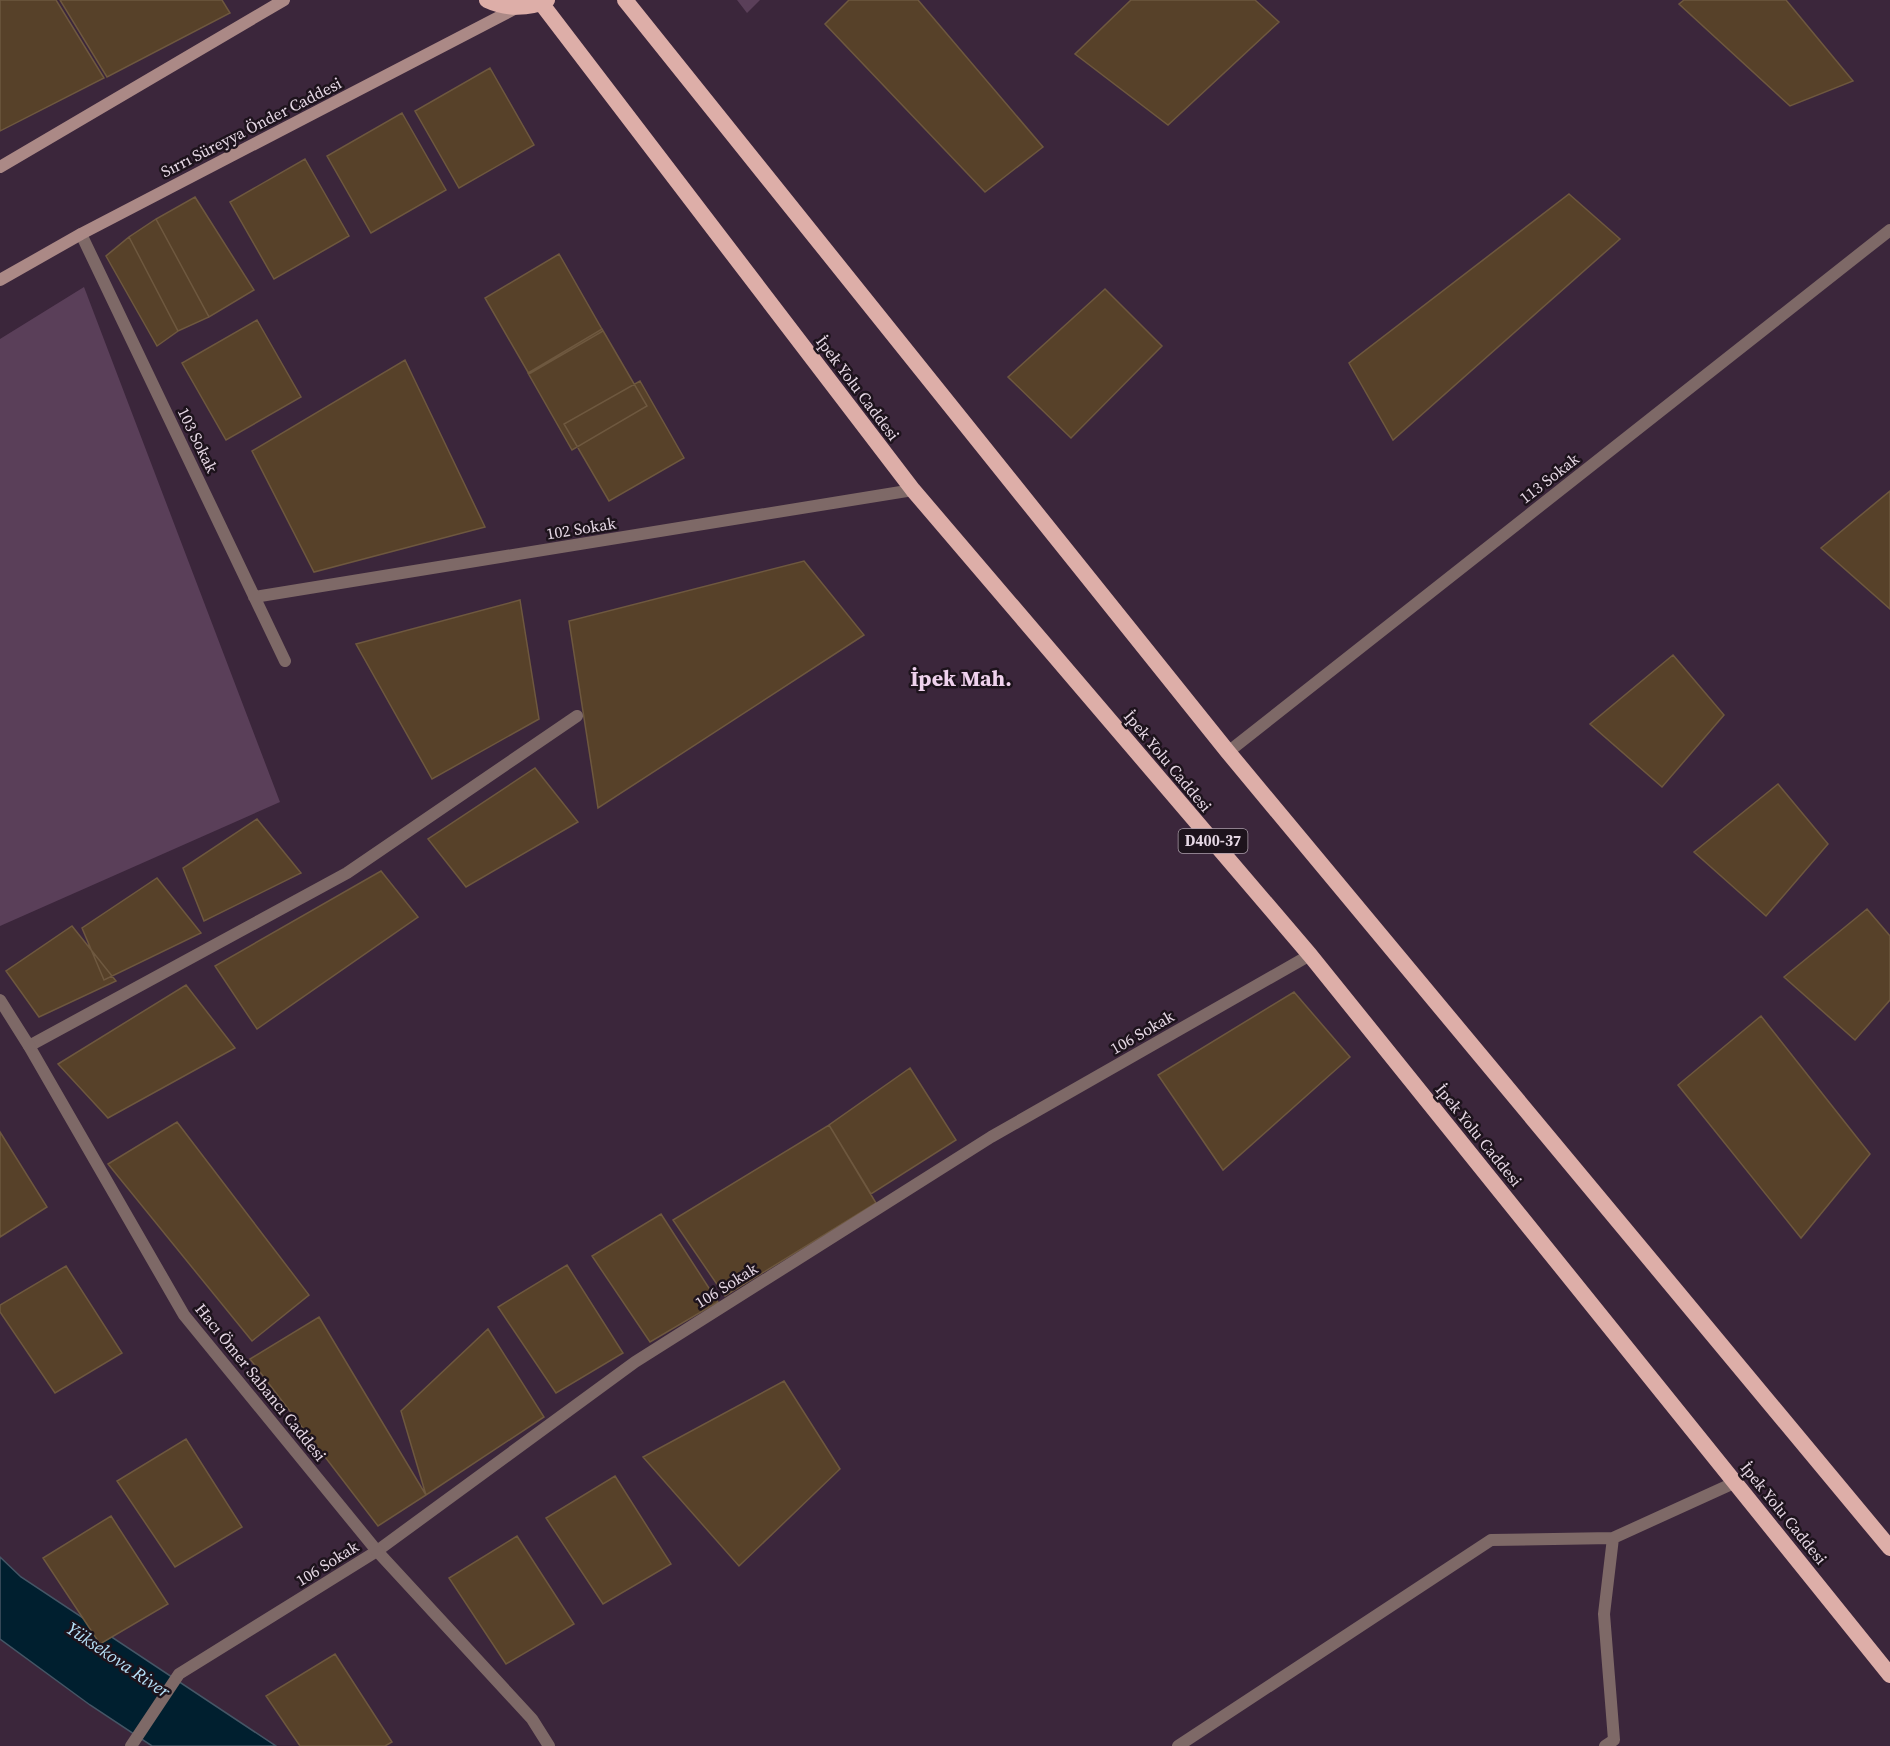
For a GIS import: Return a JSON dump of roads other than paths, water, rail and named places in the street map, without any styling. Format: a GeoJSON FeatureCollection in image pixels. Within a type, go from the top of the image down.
{"type":"FeatureCollection","features":[{"type":"Feature","properties":{"kind":"highway","name":"İpek Yolu Caddesi"},"geometry":{"type":"LineString","coordinates":[[488,0],[518,7],[544,2],[913,490],[1310,955],[1890,1674]]}},
{"type":"Feature","properties":{"kind":"highway"},"geometry":{"type":"LineString","coordinates":[[625,0],[1228,752],[1890,1548]]}},
{"type":"Feature","properties":{"kind":"main road"},"geometry":{"type":"LineString","coordinates":[[0,167],[284,0]]}},
{"type":"Feature","properties":{"kind":"main road","name":"Sırrı Süreyya Önder Caddesi"},"geometry":{"type":"LineString","coordinates":[[0,280],[81,234],[518,7]]}},
{"type":"Feature","properties":{"kind":"street","name":"113 Sokak"},"geometry":{"type":"LineString","coordinates":[[1228,752],[1890,230]]}},
{"type":"Feature","properties":{"kind":"street","name":"103 Sokak"},"geometry":{"type":"LineString","coordinates":[[81,234],[285,661]]}},
{"type":"Feature","properties":{"kind":"street","name":"102 Sokak"},"geometry":{"type":"LineString","coordinates":[[254,597],[913,490]]}},
{"type":"Feature","properties":{"kind":"street"},"geometry":{"type":"LineString","coordinates":[[29,1046],[347,873],[577,716]]}},
{"type":"Feature","properties":{"kind":"street","name":"106 Sokak"},"geometry":{"type":"LineString","coordinates":[[131,1746],[179,1674],[377,1551],[635,1362],[991,1137],[1310,955]]}},
{"type":"Feature","properties":{"kind":"street","name":"Hacı Ömer Sabancı Caddesi"},"geometry":{"type":"LineString","coordinates":[[0,1000],[29,1046],[184,1315],[377,1551],[532,1719],[549,1746]]}},
{"type":"Feature","properties":{"kind":"street"},"geometry":{"type":"LineString","coordinates":[[1178,1746],[1491,1540],[1613,1538],[1736,1482]]}},
{"type":"Feature","properties":{"kind":"street"},"geometry":{"type":"LineString","coordinates":[[1611,1744],[1604,1614],[1613,1538]]}},
{"type":"Feature","properties":{"kind":"water","name":"Yüksekova River"},"geometry":{"type":"Polygon","coordinates":[[[0,1557],[21,1577],[276,1746],[152,1746],[90,1705],[0,1639],[0,1557]]]}},
{"type":"Feature","properties":{"kind":"district","name":"İpek Mah."},"geometry":{"type":"Point","coordinates":[961,678]}}]}
